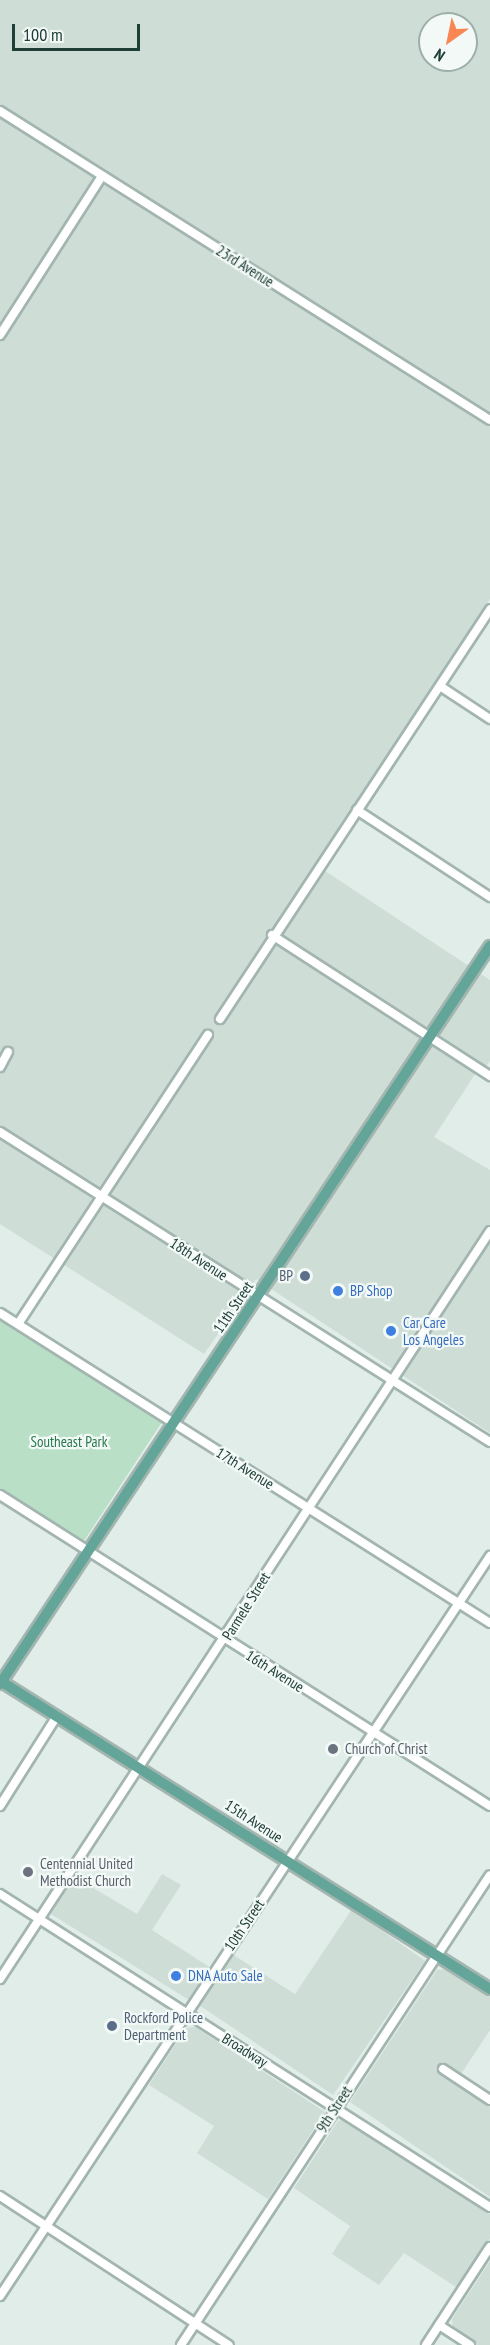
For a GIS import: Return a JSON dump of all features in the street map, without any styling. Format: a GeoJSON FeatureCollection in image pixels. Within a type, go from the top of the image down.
{"type":"FeatureCollection","features":[{"type":"Feature","properties":{"kind":"main road","name":"11th Street"},"geometry":{"type":"LineString","coordinates":[[1,1682],[90,1552],[490,946]]}},
{"type":"Feature","properties":{"kind":"main road","name":"15th Avenue"},"geometry":{"type":"LineString","coordinates":[[1,1682],[140,1767],[490,1989]]}},
{"type":"Feature","properties":{"kind":"street","name":"23rd Avenue"},"geometry":{"type":"LineString","coordinates":[[0,111],[490,420]]}},
{"type":"Feature","properties":{"kind":"street"},"geometry":{"type":"LineString","coordinates":[[0,335],[102,176]]}},
{"type":"Feature","properties":{"kind":"street"},"geometry":{"type":"LineString","coordinates":[[220,1018],[272,935],[490,609]]}},
{"type":"Feature","properties":{"kind":"street"},"geometry":{"type":"LineString","coordinates":[[440,686],[490,719]]}},
{"type":"Feature","properties":{"kind":"street"},"geometry":{"type":"LineString","coordinates":[[357,810],[490,897]]}},
{"type":"Feature","properties":{"kind":"street"},"geometry":{"type":"LineString","coordinates":[[272,935],[490,1076]]}},
{"type":"Feature","properties":{"kind":"street"},"geometry":{"type":"LineString","coordinates":[[18,1324],[208,1035]]}},
{"type":"Feature","properties":{"kind":"street"},"geometry":{"type":"LineString","coordinates":[[0,1066],[8,1052]]}},
{"type":"Feature","properties":{"kind":"street","name":"18th Avenue"},"geometry":{"type":"LineString","coordinates":[[0,1132],[490,1442]]}},
{"type":"Feature","properties":{"kind":"street","name":"Parmele Street"},"geometry":{"type":"LineString","coordinates":[[0,1979],[225,1639],[392,1378],[490,1231]]}},
{"type":"Feature","properties":{"kind":"street","name":"17th Avenue"},"geometry":{"type":"LineString","coordinates":[[0,1313],[490,1623]]}},
{"type":"Feature","properties":{"kind":"street","name":"16th Avenue"},"geometry":{"type":"LineString","coordinates":[[0,1495],[490,1806]]}},
{"type":"Feature","properties":{"kind":"street","name":"10th Street"},"geometry":{"type":"LineString","coordinates":[[0,2296],[490,1556]]}},
{"type":"Feature","properties":{"kind":"street"},"geometry":{"type":"LineString","coordinates":[[0,1806],[57,1716]]}},
{"type":"Feature","properties":{"kind":"street","name":"9th Street"},"geometry":{"type":"LineString","coordinates":[[182,2345],[335,2107],[490,1875]]}},
{"type":"Feature","properties":{"kind":"street","name":"Broadway"},"geometry":{"type":"LineString","coordinates":[[0,1893],[490,2207]]}},
{"type":"Feature","properties":{"kind":"street"},"geometry":{"type":"LineString","coordinates":[[443,2069],[490,2100]]}},
{"type":"Feature","properties":{"kind":"street"},"geometry":{"type":"LineString","coordinates":[[0,2196],[229,2345]]}},
{"type":"Feature","properties":{"kind":"street"},"geometry":{"type":"LineString","coordinates":[[426,2345],[490,2247]]}},
{"type":"Feature","properties":{"kind":"street"},"geometry":{"type":"LineString","coordinates":[[439,2325],[470,2345]]}},
{"type":"Feature","properties":{"kind":"shaded area"},"geometry":{"type":"Polygon","coordinates":[[[0,0],[490,0],[490,599],[316,865],[490,980],[490,1061],[485,1068],[481,1065],[434,1137],[490,1170],[490,1433],[256,1279],[204,1354],[0,1224],[0,0]]]}},
{"type":"Feature","properties":{"kind":"shaded area"},"geometry":{"type":"Polygon","coordinates":[[[162,1874],[181,1885],[152,1930],[211,1968],[189,2000],[51,1914],[73,1876],[137,1914],[162,1874]]]}},
{"type":"Feature","properties":{"kind":"shaded area"},"geometry":{"type":"Polygon","coordinates":[[[352,1909],[425,1961],[333,2095],[199,2005],[232,1954],[295,1994],[352,1909]]]}},
{"type":"Feature","properties":{"kind":"shaded area"},"geometry":{"type":"Polygon","coordinates":[[[446,1969],[490,1997],[490,2030],[461,2074],[490,2092],[490,2197],[350,2102],[437,1970],[446,1969]]]}},
{"type":"Feature","properties":{"kind":"shaded area"},"geometry":{"type":"Polygon","coordinates":[[[195,2027],[325,2112],[268,2199],[197,2153],[214,2126],[149,2085],[186,2028],[195,2027]]]}},
{"type":"Feature","properties":{"kind":"shaded area"},"geometry":{"type":"Polygon","coordinates":[[[345,2119],[490,2214],[490,2238],[459,2289],[404,2253],[379,2285],[332,2254],[350,2226],[294,2188],[338,2121],[345,2119]]]}},
{"type":"Feature","properties":{"kind":"shaded area"},"geometry":{"type":"Polygon","coordinates":[[[490,2261],[490,2345],[478,2345],[453,2329],[452,2319],[490,2261]]]}},
{"type":"Feature","properties":{"kind":"green space","name":"Southeast Park"},"geometry":{"type":"Polygon","coordinates":[[[0,1318],[162,1422],[84,1541],[0,1489],[0,1318]]]}},
{"type":"Feature","properties":{"kind":"place","name":"BP"},"geometry":{"type":"Point","coordinates":[305,1276]}},
{"type":"Feature","properties":{"kind":"place","name":"BP Shop"},"geometry":{"type":"Point","coordinates":[338,1291]}},
{"type":"Feature","properties":{"kind":"place","name":"Car Care Los Angeles"},"geometry":{"type":"Point","coordinates":[391,1331]}},
{"type":"Feature","properties":{"kind":"place","name":"Church of Christ"},"geometry":{"type":"Point","coordinates":[333,1749]}},
{"type":"Feature","properties":{"kind":"place","name":"Centennial United Methodist Church"},"geometry":{"type":"Point","coordinates":[28,1872]}},
{"type":"Feature","properties":{"kind":"place","name":"DNA Auto Sale"},"geometry":{"type":"Point","coordinates":[176,1976]}},
{"type":"Feature","properties":{"kind":"place","name":"Rockford Police Department"},"geometry":{"type":"Point","coordinates":[112,2026]}}]}
